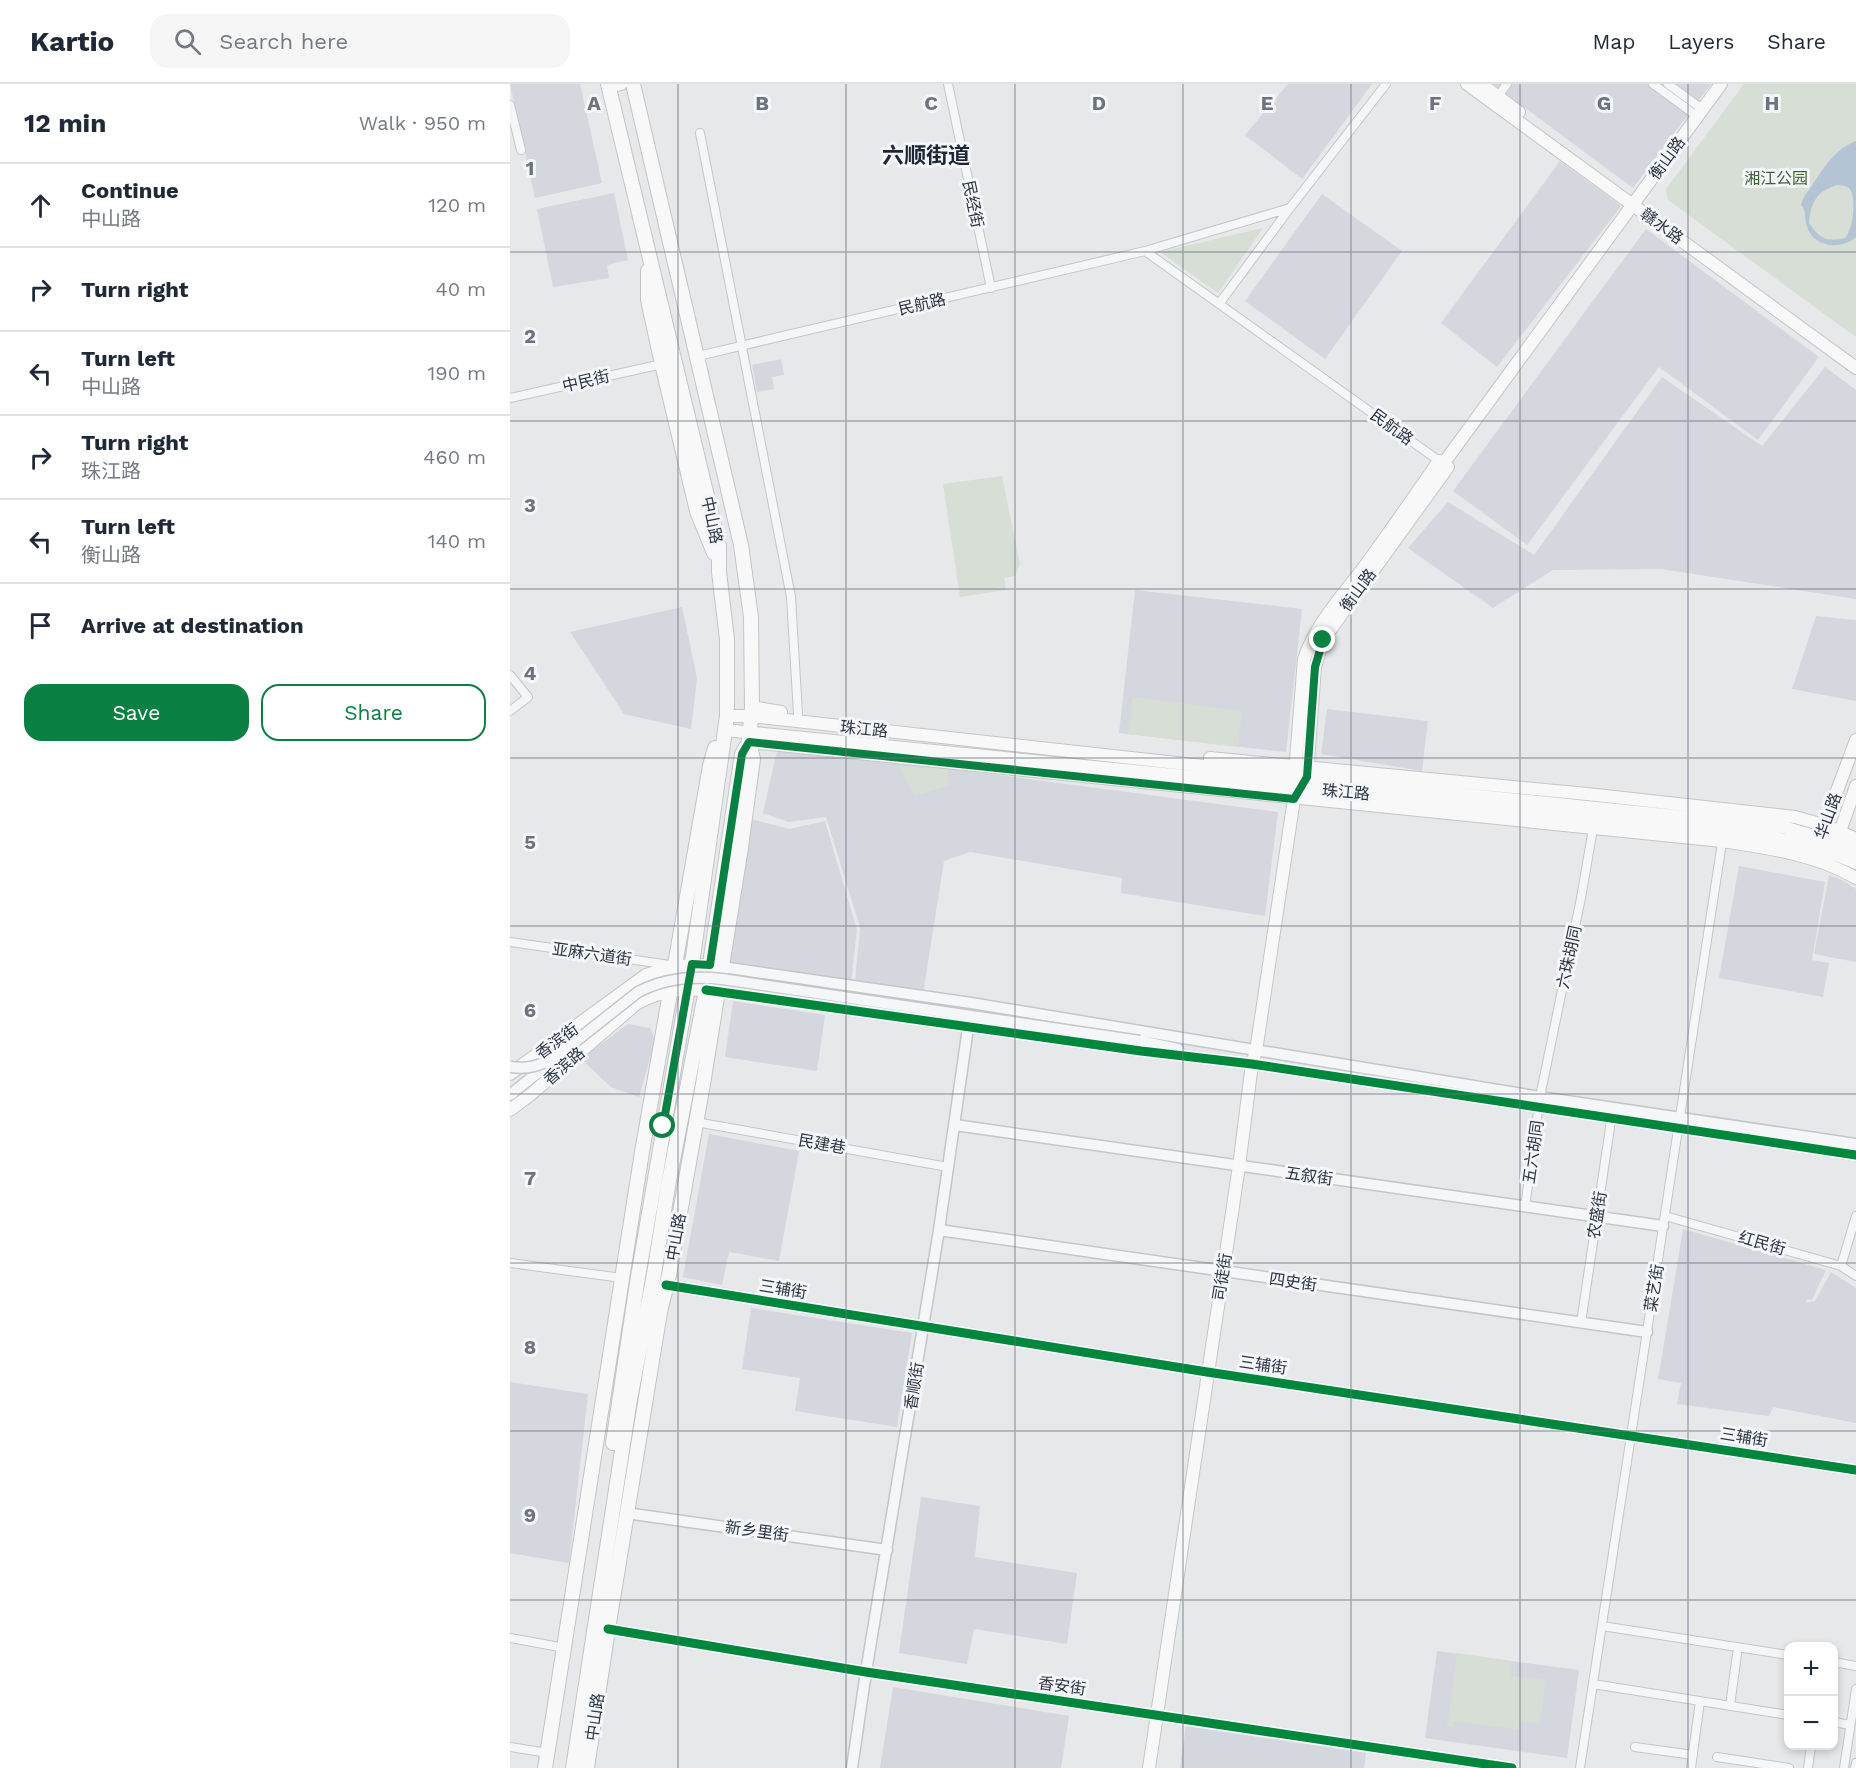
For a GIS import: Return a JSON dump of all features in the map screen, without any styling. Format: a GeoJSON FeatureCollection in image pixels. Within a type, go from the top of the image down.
{"type":"FeatureCollection","features":[{"type":"Feature","properties":{"kind":"main road","name":"中山路"},"geometry":{"type":"LineString","coordinates":[[587,1768],[626,1513],[660,1312],[696,1122],[712,990],[753,759],[750,737],[751,616],[741,544],[633,84]]}},
{"type":"Feature","properties":{"kind":"main road","name":"赣水路"},"geometry":{"type":"LineString","coordinates":[[1467,84],[1856,360]]}},
{"type":"Feature","properties":{"kind":"main road","name":"赣水路"},"geometry":{"type":"LineString","coordinates":[[1481,84],[1856,368]]}},
{"type":"Feature","properties":{"kind":"main road","name":"衡山路"},"geometry":{"type":"LineString","coordinates":[[1300,779],[1315,667],[1323,640],[1443,464],[1720,84]]}},
{"type":"Feature","properties":{"kind":"main road","name":"中山路"},"geometry":{"type":"LineString","coordinates":[[564,1768],[640,1264],[692,964],[726,723],[728,639],[719,569],[719,546],[649,251],[613,85]]}},
{"type":"Feature","properties":{"kind":"main road"},"geometry":{"type":"LineString","coordinates":[[649,251],[648,300],[662,364],[697,510],[719,569]]}},
{"type":"Feature","properties":{"kind":"main road","name":"珠江路"},"geometry":{"type":"LineString","coordinates":[[752,712],[1300,779],[1724,825],[1773,849],[1818,842],[1835,848],[1856,863]]}},
{"type":"Feature","properties":{"kind":"main road","name":"珠江路"},"geometry":{"type":"LineString","coordinates":[[726,723],[752,712],[798,714],[1300,779],[1594,822],[1783,827],[1835,848],[1856,851]]}},
{"type":"Feature","properties":{"kind":"main road"},"geometry":{"type":"LineString","coordinates":[[545,1768],[642,1152],[710,766],[726,723]]}},
{"type":"Feature","properties":{"kind":"main road","name":"珠江路"},"geometry":{"type":"LineString","coordinates":[[726,723],[750,737],[1300,779]]}},
{"type":"Feature","properties":{"kind":"main road","name":"华山路"},"geometry":{"type":"LineString","coordinates":[[1818,842],[1856,740]]}},
{"type":"Feature","properties":{"kind":"main road","name":"司徒街"},"geometry":{"type":"LineString","coordinates":[[1149,1768],[1239,1166],[1252,1064],[1256,1052],[1300,779]]}},
{"type":"Feature","properties":{"kind":"main road","name":"华山路"},"geometry":{"type":"LineString","coordinates":[[1835,848],[1856,786]]}},
{"type":"Feature","properties":{"kind":"main road","name":"珠江路"},"geometry":{"type":"LineString","coordinates":[[1835,848],[1856,839]]}},
{"type":"Feature","properties":{"kind":"main road","name":"珠江路"},"geometry":{"type":"LineString","coordinates":[[1835,848],[1856,878]]}},
{"type":"Feature","properties":{"kind":"main road","name":"香滨街"},"geometry":{"type":"LineString","coordinates":[[510,1074],[646,975],[675,966],[692,964],[716,966]]}},
{"type":"Feature","properties":{"kind":"main road","name":"中山路"},"geometry":{"type":"LineString","coordinates":[[573,1768],[630,1399],[668,1186],[712,990]]}},
{"type":"Feature","properties":{"kind":"main road","name":"香滨路"},"geometry":{"type":"LineString","coordinates":[[510,1109],[530,1095],[643,1000],[670,991],[712,990]]}},
{"type":"Feature","properties":{"kind":"main road"},"geometry":{"type":"LineString","coordinates":[[642,1152],[652,1143],[663,1126]]}},
{"type":"Feature","properties":{"kind":"main road"},"geometry":{"type":"LineString","coordinates":[[642,1152],[655,1173]]}},
{"type":"Feature","properties":{"kind":"main road"},"geometry":{"type":"LineString","coordinates":[[668,1186],[690,1158]]}},
{"type":"Feature","properties":{"kind":"main road"},"geometry":{"type":"LineString","coordinates":[[618,1315],[640,1264]]}},
{"type":"Feature","properties":{"kind":"main road"},"geometry":{"type":"LineString","coordinates":[[654,1274],[660,1312]]}},
{"type":"Feature","properties":{"kind":"street","name":"民经街"},"geometry":{"type":"LineString","coordinates":[[948,84],[991,288]]}},
{"type":"Feature","properties":{"kind":"street"},"geometry":{"type":"LineString","coordinates":[[1219,304],[1386,84]]}},
{"type":"Feature","properties":{"kind":"street"},"geometry":{"type":"LineString","coordinates":[[1498,96],[1507,84]]}},
{"type":"Feature","properties":{"kind":"street"},"geometry":{"type":"LineString","coordinates":[[1653,84],[1699,113]]}},
{"type":"Feature","properties":{"kind":"street"},"geometry":{"type":"LineString","coordinates":[[1668,84],[1699,113]]}},
{"type":"Feature","properties":{"kind":"street"},"geometry":{"type":"LineString","coordinates":[[510,105],[521,150]]}},
{"type":"Feature","properties":{"kind":"street"},"geometry":{"type":"LineString","coordinates":[[700,133],[791,597],[798,714]]}},
{"type":"Feature","properties":{"kind":"street","name":"民航路"},"geometry":{"type":"LineString","coordinates":[[698,356],[1145,251],[1290,208]]}},
{"type":"Feature","properties":{"kind":"street","name":"民航路"},"geometry":{"type":"LineString","coordinates":[[1145,251],[1443,464]]}},
{"type":"Feature","properties":{"kind":"street","name":"中民街"},"geometry":{"type":"LineString","coordinates":[[510,398],[662,364]]}},
{"type":"Feature","properties":{"kind":"street"},"geometry":{"type":"LineString","coordinates":[[510,675],[528,697],[510,711]]}},
{"type":"Feature","properties":{"kind":"street","name":"六珠胡同"},"geometry":{"type":"LineString","coordinates":[[1540,1102],[1594,822]]}},
{"type":"Feature","properties":{"kind":"street","name":"菜艺街"},"geometry":{"type":"LineString","coordinates":[[1580,1768],[1724,825]]}},
{"type":"Feature","properties":{"kind":"street","name":"亚麻六道街"},"geometry":{"type":"LineString","coordinates":[[510,942],[675,966]]}},
{"type":"Feature","properties":{"kind":"street"},"geometry":{"type":"LineString","coordinates":[[716,966],[971,1003],[1540,1102]]}},
{"type":"Feature","properties":{"kind":"street"},"geometry":{"type":"LineString","coordinates":[[510,1095],[638,992],[656,984],[682,978],[722,979],[1140,1041],[1236,1062]]}},
{"type":"Feature","properties":{"kind":"street"},"geometry":{"type":"LineString","coordinates":[[712,990],[1141,1051],[1540,1102],[1679,1123],[1856,1144]]}},
{"type":"Feature","properties":{"kind":"street","name":"香顺街"},"geometry":{"type":"LineString","coordinates":[[852,1768],[939,1230],[971,1003]]}},
{"type":"Feature","properties":{"kind":"street"},"geometry":{"type":"LineString","coordinates":[[510,1067],[534,1067],[557,1056]]}},
{"type":"Feature","properties":{"kind":"street","name":"五六胡同"},"geometry":{"type":"LineString","coordinates":[[1525,1207],[1540,1102]]}},
{"type":"Feature","properties":{"kind":"street","name":"农盛街"},"geometry":{"type":"LineString","coordinates":[[1581,1323],[1612,1113]]}},
{"type":"Feature","properties":{"kind":"street","name":"民建巷"},"geometry":{"type":"LineString","coordinates":[[696,1122],[948,1167]]}},
{"type":"Feature","properties":{"kind":"street"},"geometry":{"type":"LineString","coordinates":[[1679,1123],[1856,1155]]}},
{"type":"Feature","properties":{"kind":"street","name":"五叙街"},"geometry":{"type":"LineString","coordinates":[[955,1125],[1525,1207],[1596,1216],[1664,1221]]}},
{"type":"Feature","properties":{"kind":"street"},"geometry":{"type":"LineString","coordinates":[[1841,1266],[1856,1216]]}},
{"type":"Feature","properties":{"kind":"street","name":"红民街"},"geometry":{"type":"LineString","coordinates":[[1664,1221],[1841,1266],[1856,1276]]}},
{"type":"Feature","properties":{"kind":"street","name":"四史街"},"geometry":{"type":"LineString","coordinates":[[939,1230],[1647,1332]]}},
{"type":"Feature","properties":{"kind":"street"},"geometry":{"type":"LineString","coordinates":[[510,1263],[622,1278]]}},
{"type":"Feature","properties":{"kind":"street","name":"三辅街"},"geometry":{"type":"LineString","coordinates":[[666,1285],[1208,1372],[1856,1470]]}},
{"type":"Feature","properties":{"kind":"street","name":"新乡里街"},"geometry":{"type":"LineString","coordinates":[[626,1513],[887,1550]]}},
{"type":"Feature","properties":{"kind":"street"},"geometry":{"type":"LineString","coordinates":[[1602,1626],[1784,1654]]}},
{"type":"Feature","properties":{"kind":"street","name":"香安街"},"geometry":{"type":"LineString","coordinates":[[608,1629],[866,1672],[1512,1768]]}},
{"type":"Feature","properties":{"kind":"street"},"geometry":{"type":"LineString","coordinates":[[510,1638],[565,1648]]}},
{"type":"Feature","properties":{"kind":"street"},"geometry":{"type":"LineString","coordinates":[[1730,1706],[1737,1654]]}},
{"type":"Feature","properties":{"kind":"street"},"geometry":{"type":"LineString","coordinates":[[1838,1663],[1856,1666]]}},
{"type":"Feature","properties":{"kind":"street"},"geometry":{"type":"LineString","coordinates":[[1593,1684],[1784,1714]]}},
{"type":"Feature","properties":{"kind":"street"},"geometry":{"type":"LineString","coordinates":[[1844,1768],[1856,1689]]}},
{"type":"Feature","properties":{"kind":"street"},"geometry":{"type":"LineString","coordinates":[[1691,1768],[1700,1701]]}},
{"type":"Feature","properties":{"kind":"street"},"geometry":{"type":"LineString","coordinates":[[1838,1723],[1850,1725]]}},
{"type":"Feature","properties":{"kind":"street"},"geometry":{"type":"LineString","coordinates":[[1635,1746],[1693,1755]]}},
{"type":"Feature","properties":{"kind":"street"},"geometry":{"type":"LineString","coordinates":[[510,1747],[548,1753]]}},
{"type":"Feature","properties":{"kind":"street"},"geometry":{"type":"LineString","coordinates":[[1808,1768],[1810,1750]]}},
{"type":"Feature","properties":{"kind":"street"},"geometry":{"type":"LineString","coordinates":[[1717,1758],[1789,1768]]}},
{"type":"Feature","properties":{"kind":"street"},"geometry":{"type":"LineString","coordinates":[[1855,1768],[1856,1763]]}},
{"type":"Feature","properties":{"kind":"shaded area"},"geometry":{"type":"Polygon","coordinates":[[[510,84],[580,84],[602,183],[535,198],[510,84]]]}},
{"type":"Feature","properties":{"kind":"shaded area"},"geometry":{"type":"Polygon","coordinates":[[[1288,84],[1372,84],[1302,179],[1245,135],[1288,84]]]}},
{"type":"Feature","properties":{"kind":"shaded area"},"geometry":{"type":"Polygon","coordinates":[[[1493,84],[1711,84],[1633,188],[1493,84]]]}},
{"type":"Feature","properties":{"kind":"shaded area"},"geometry":{"type":"Polygon","coordinates":[[[1560,161],[1621,206],[1497,367],[1441,323],[1560,161]]]}},
{"type":"Feature","properties":{"kind":"shaded area"},"geometry":{"type":"Polygon","coordinates":[[[614,193],[628,260],[607,265],[609,278],[553,287],[537,209],[614,193]]]}},
{"type":"Feature","properties":{"kind":"shaded area"},"geometry":{"type":"Polygon","coordinates":[[[1322,194],[1402,251],[1325,359],[1245,301],[1322,194]]]}},
{"type":"Feature","properties":{"kind":"shaded area"},"geometry":{"type":"Polygon","coordinates":[[[1646,229],[1819,357],[1758,440],[1659,367],[1527,545],[1453,491],[1646,229]]]}},
{"type":"Feature","properties":{"kind":"shaded area"},"geometry":{"type":"Polygon","coordinates":[[[781,359],[784,375],[772,377],[774,389],[757,392],[752,365],[781,359]]]}},
{"type":"Feature","properties":{"kind":"shaded area"},"geometry":{"type":"Polygon","coordinates":[[[1825,367],[1856,390],[1856,599],[1661,569],[1553,570],[1493,608],[1408,548],[1448,502],[1534,555],[1662,377],[1762,446],[1825,367]]]}},
{"type":"Feature","properties":{"kind":"shaded area"},"geometry":{"type":"Polygon","coordinates":[[[1135,590],[1302,609],[1286,752],[1119,733],[1135,590]]]}},
{"type":"Feature","properties":{"kind":"shaded area"},"geometry":{"type":"Polygon","coordinates":[[[682,607],[697,678],[691,729],[624,714],[570,632],[682,607]]]}},
{"type":"Feature","properties":{"kind":"shaded area"},"geometry":{"type":"Polygon","coordinates":[[[1816,616],[1856,620],[1856,701],[1792,689],[1816,616]]]}},
{"type":"Feature","properties":{"kind":"shaded area"},"geometry":{"type":"Polygon","coordinates":[[[1327,709],[1428,721],[1422,771],[1321,754],[1327,709]]]}},
{"type":"Feature","properties":{"kind":"shaded area"},"geometry":{"type":"Polygon","coordinates":[[[777,751],[953,769],[1278,812],[1265,916],[1121,893],[1122,878],[970,852],[944,861],[923,994],[855,983],[860,927],[826,817],[789,822],[763,813],[777,751]]]}},
{"type":"Feature","properties":{"kind":"shaded area"},"geometry":{"type":"Polygon","coordinates":[[[752,819],[789,829],[825,821],[857,930],[851,983],[729,962],[752,819]]]}},
{"type":"Feature","properties":{"kind":"shaded area"},"geometry":{"type":"Polygon","coordinates":[[[1739,866],[1825,882],[1812,960],[1829,963],[1823,997],[1719,978],[1739,866]]]}},
{"type":"Feature","properties":{"kind":"shaded area"},"geometry":{"type":"Polygon","coordinates":[[[1829,875],[1856,889],[1856,962],[1814,954],[1829,875]]]}},
{"type":"Feature","properties":{"kind":"shaded area"},"geometry":{"type":"Polygon","coordinates":[[[733,1001],[825,1015],[817,1071],[725,1057],[733,1001]]]}},
{"type":"Feature","properties":{"kind":"shaded area"},"geometry":{"type":"Polygon","coordinates":[[[628,1024],[650,1028],[655,1041],[639,1097],[611,1087],[581,1059],[628,1024]]]}},
{"type":"Feature","properties":{"kind":"shaded area"},"geometry":{"type":"Polygon","coordinates":[[[709,1134],[799,1151],[779,1261],[729,1252],[722,1285],[683,1277],[709,1134]]]}},
{"type":"Feature","properties":{"kind":"shaded area"},"geometry":{"type":"Polygon","coordinates":[[[1683,1229],[1826,1270],[1812,1300],[1807,1299],[1806,1303],[1815,1301],[1831,1272],[1856,1288],[1856,1423],[1773,1407],[1769,1416],[1677,1404],[1681,1383],[1658,1379],[1683,1229]]]}},
{"type":"Feature","properties":{"kind":"shaded area"},"geometry":{"type":"Polygon","coordinates":[[[751,1308],[912,1333],[897,1427],[795,1411],[800,1378],[742,1369],[751,1308]]]}},
{"type":"Feature","properties":{"kind":"shaded area"},"geometry":{"type":"Polygon","coordinates":[[[510,1382],[588,1394],[569,1563],[510,1553],[510,1382]]]}},
{"type":"Feature","properties":{"kind":"shaded area"},"geometry":{"type":"Polygon","coordinates":[[[921,1497],[980,1506],[975,1557],[1077,1573],[1067,1644],[974,1629],[967,1664],[899,1653],[921,1497]]]}},
{"type":"Feature","properties":{"kind":"shaded area"},"geometry":{"type":"Polygon","coordinates":[[[1437,1651],[1579,1670],[1567,1758],[1425,1738],[1437,1651]]]}},
{"type":"Feature","properties":{"kind":"shaded area"},"geometry":{"type":"Polygon","coordinates":[[[893,1687],[1069,1716],[1061,1768],[880,1768],[893,1687]]]}},
{"type":"Feature","properties":{"kind":"shaded area"},"geometry":{"type":"Polygon","coordinates":[[[1187,1718],[1367,1746],[1364,1768],[1180,1768],[1187,1718]]]}},
{"type":"Feature","properties":{"kind":"green space","name":"湘江公园"},"geometry":{"type":"Polygon","coordinates":[[[1744,84],[1856,84],[1856,337],[1668,200],[1666,189],[1744,84]]]}},
{"type":"Feature","properties":{"kind":"green space"},"geometry":{"type":"Polygon","coordinates":[[[1263,228],[1218,293],[1160,252],[1263,228]]]}},
{"type":"Feature","properties":{"kind":"green space"},"geometry":{"type":"Polygon","coordinates":[[[1002,476],[1020,564],[1015,576],[1004,578],[1006,590],[960,597],[943,484],[1002,476]]]}},
{"type":"Feature","properties":{"kind":"green space"},"geometry":{"type":"Polygon","coordinates":[[[1132,697],[1242,711],[1238,747],[1128,734],[1132,697]]]}},
{"type":"Feature","properties":{"kind":"green space"},"geometry":{"type":"Polygon","coordinates":[[[899,766],[949,769],[948,786],[914,796],[899,766]]]}},
{"type":"Feature","properties":{"kind":"green space"},"geometry":{"type":"Polygon","coordinates":[[[1457,1653],[1512,1661],[1511,1676],[1546,1680],[1540,1724],[1520,1722],[1519,1730],[1454,1721],[1453,1728],[1447,1727],[1457,1653]]]}},
{"type":"Feature","properties":{"kind":"water"},"geometry":{"type":"Polygon","coordinates":[[[1856,141],[1856,237],[1843,244],[1829,245],[1822,243],[1811,234],[1801,205],[1826,165],[1836,153],[1856,141]],[[1837,185],[1830,187],[1816,198],[1809,223],[1820,236],[1833,240],[1845,238],[1852,221],[1853,206],[1850,189],[1837,185]]]}},
{"type":"Feature","properties":{"kind":"cycle path"},"geometry":{"type":"LineString","coordinates":[[706,990],[1141,1051],[1252,1064],[1856,1155]]}},
{"type":"Feature","properties":{"kind":"cycle path"},"geometry":{"type":"LineString","coordinates":[[666,1285],[1207,1372],[1856,1470]]}},
{"type":"Feature","properties":{"kind":"cycle path"},"geometry":{"type":"LineString","coordinates":[[608,1629],[866,1672],[1512,1768]]}},
{"type":"Feature","properties":{"kind":"district","name":"六顺街道"},"geometry":{"type":"Point","coordinates":[926,155]}},
{"type":"Feature","properties":{"kind":"route"},"geometry":{"type":"LineString","coordinates":[[663,1126],[692,964],[710,965],[742,754],[749,742],[1294,799],[1307,777],[1315,667],[1323,640]]}}]}
